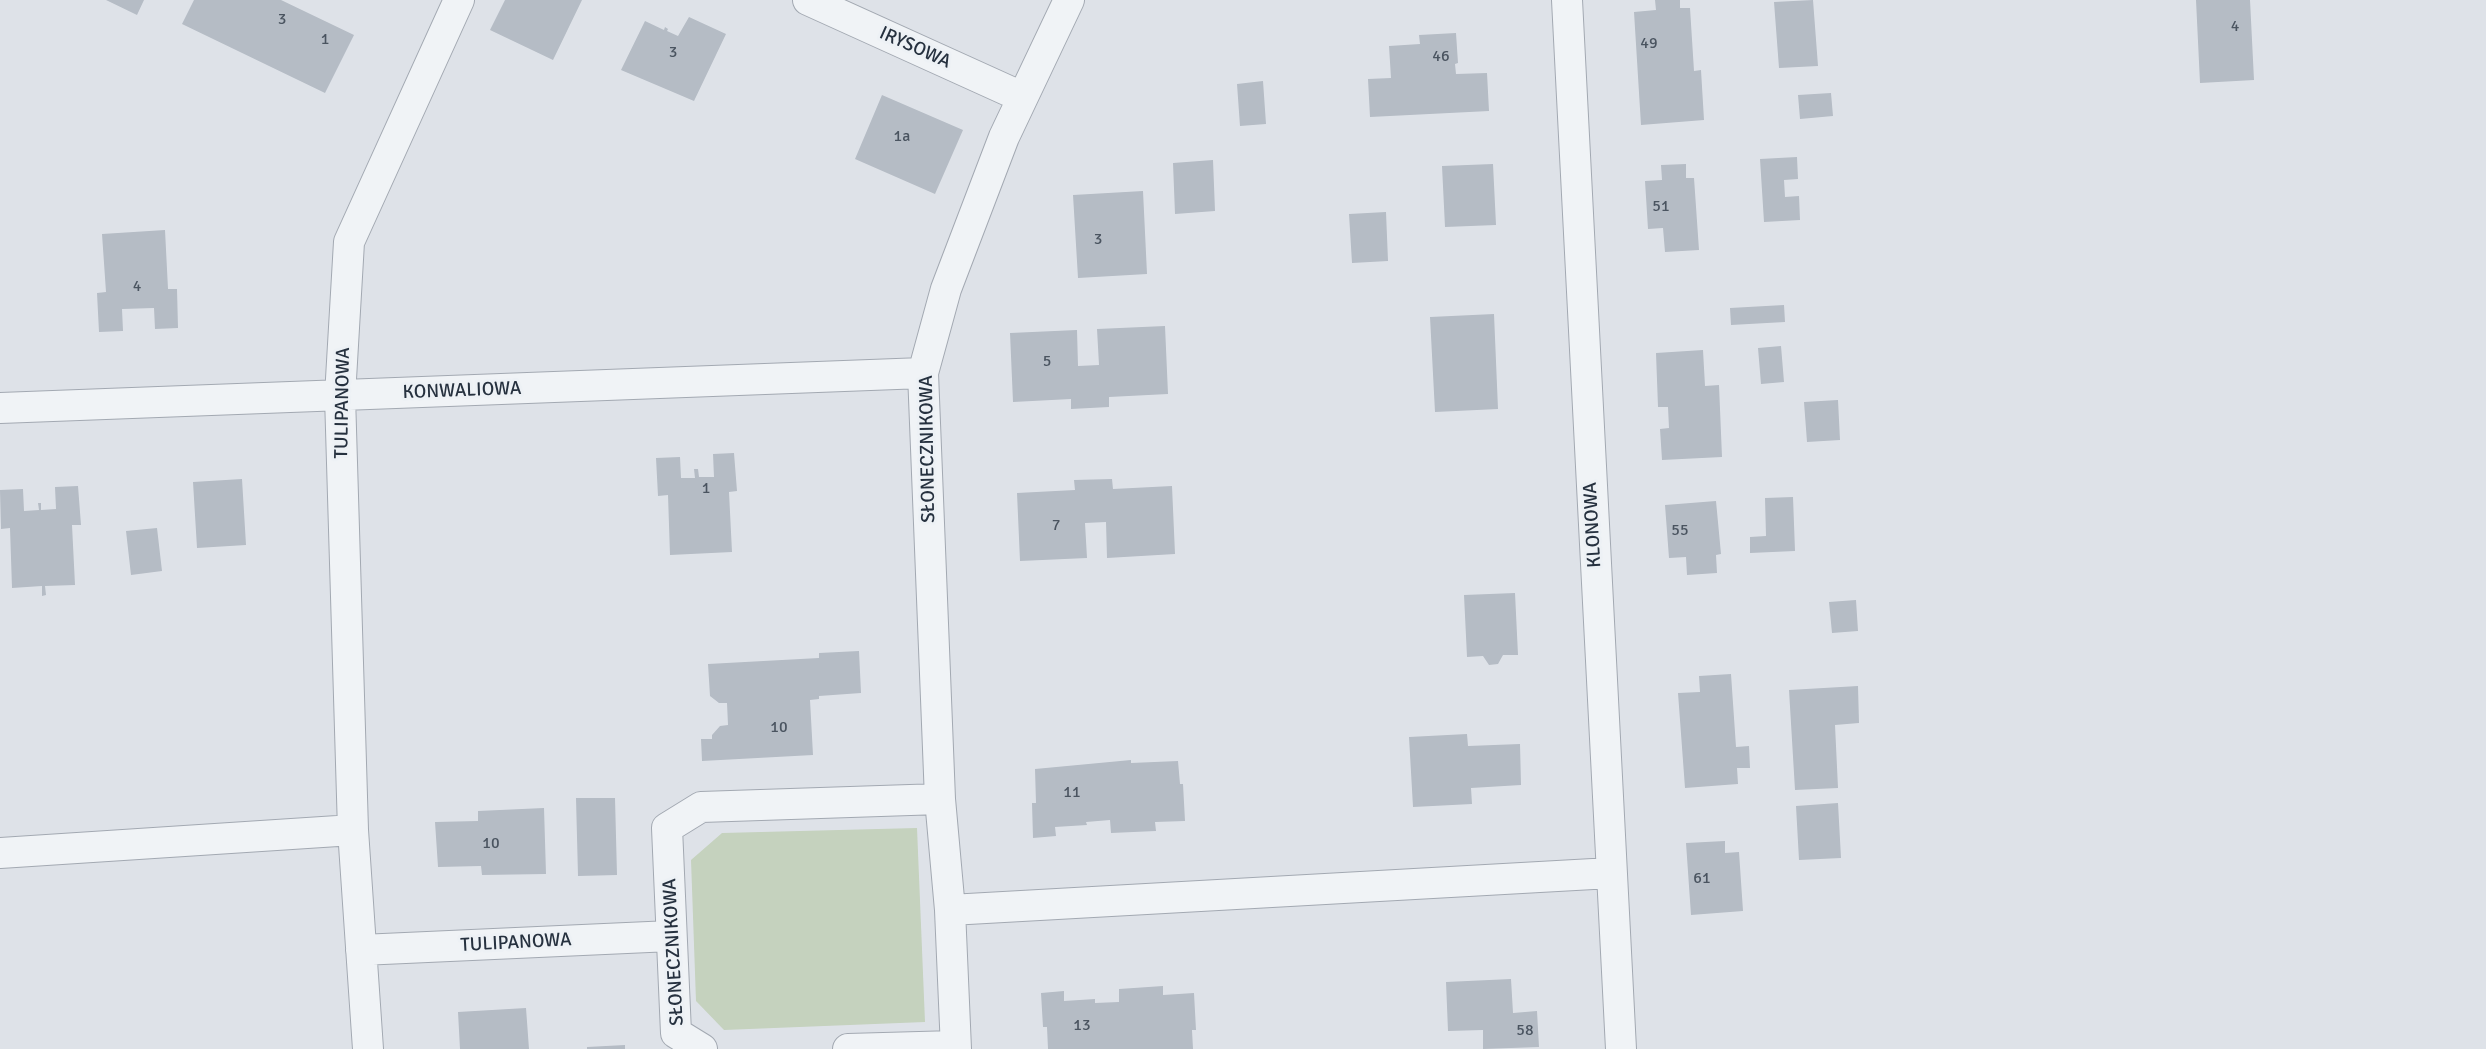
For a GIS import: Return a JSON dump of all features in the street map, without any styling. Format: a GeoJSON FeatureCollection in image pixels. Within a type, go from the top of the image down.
{"type":"FeatureCollection","features":[{"type":"Feature","properties":{"kind":"street","name":"IRYSOWA"},"geometry":{"type":"LineString","coordinates":[[808,0],[1022,97]]}},
{"type":"Feature","properties":{"kind":"street","name":"SŁONECZNIKOWA"},"geometry":{"type":"LineString","coordinates":[[848,1049],[956,1048],[950,910],[940,799],[923,373],[946,289],[1004,137],[1069,0]]}},
{"type":"Feature","properties":{"kind":"street","name":"KLONOWA"},"geometry":{"type":"LineString","coordinates":[[1567,0],[1621,1049]]}},
{"type":"Feature","properties":{"kind":"street","name":"TULIPANOWA"},"geometry":{"type":"LineString","coordinates":[[368,1049],[353,830],[340,396],[349,242],[450,3]]}},
{"type":"Feature","properties":{"kind":"street","name":"KONWALIOWA"},"geometry":{"type":"LineString","coordinates":[[0,408],[923,373]]}},
{"type":"Feature","properties":{"kind":"street","name":"SŁONECZNIKOWA"},"geometry":{"type":"LineString","coordinates":[[702,1049],[676,1033],[667,828],[701,807],[940,799]]}},
{"type":"Feature","properties":{"kind":"street"},"geometry":{"type":"LineString","coordinates":[[0,853],[353,830]]}},
{"type":"Feature","properties":{"kind":"street"},"geometry":{"type":"LineString","coordinates":[[950,910],[1611,873]]}},
{"type":"Feature","properties":{"kind":"street","name":"TULIPANOWA"},"geometry":{"type":"LineString","coordinates":[[361,950],[671,936]]}},
{"type":"Feature","properties":{"kind":"green space"},"geometry":{"type":"Polygon","coordinates":[[[917,828],[925,1022],[724,1030],[696,1001],[691,860],[722,833],[917,828]]]}},
{"type":"Feature","properties":{"kind":"building"},"geometry":{"type":"Polygon","coordinates":[[[106,0],[144,0],[137,15],[106,0]]]}},
{"type":"Feature","properties":{"kind":"building"},"geometry":{"type":"Polygon","coordinates":[[[194,0],[281,0],[354,35],[325,93],[182,24],[194,0]]]}},
{"type":"Feature","properties":{"kind":"building"},"geometry":{"type":"Polygon","coordinates":[[[505,0],[582,0],[553,60],[490,30],[505,0]]]}},
{"type":"Feature","properties":{"kind":"building"},"geometry":{"type":"Polygon","coordinates":[[[1655,0],[1680,0],[1680,8],[1690,8],[1694,71],[1701,70],[1704,120],[1641,125],[1634,12],[1656,10],[1655,0]]]}},
{"type":"Feature","properties":{"kind":"building"},"geometry":{"type":"Polygon","coordinates":[[[1813,0],[1818,66],[1779,68],[1774,2],[1813,0]]]}},
{"type":"Feature","properties":{"kind":"building"},"geometry":{"type":"Polygon","coordinates":[[[2196,0],[2250,0],[2254,80],[2200,83],[2196,0]]]}},
{"type":"Feature","properties":{"kind":"building"},"geometry":{"type":"Polygon","coordinates":[[[689,17],[726,34],[694,101],[621,70],[645,21],[664,30],[665,27],[667,31],[678,36],[689,17]]]}},
{"type":"Feature","properties":{"kind":"building"},"geometry":{"type":"Polygon","coordinates":[[[1456,33],[1456,74],[1487,73],[1489,111],[1370,117],[1368,79],[1391,78],[1389,46],[1420,44],[1419,35],[1456,33]]]}},
{"type":"Feature","properties":{"kind":"building"},"geometry":{"type":"Polygon","coordinates":[[[1263,81],[1266,124],[1240,126],[1237,84],[1263,81]]]}},
{"type":"Feature","properties":{"kind":"building"},"geometry":{"type":"Polygon","coordinates":[[[1831,93],[1833,116],[1800,119],[1798,95],[1831,93]]]}},
{"type":"Feature","properties":{"kind":"building"},"geometry":{"type":"Polygon","coordinates":[[[882,95],[963,130],[935,194],[855,159],[882,95]]]}},
{"type":"Feature","properties":{"kind":"building"},"geometry":{"type":"Polygon","coordinates":[[[1797,157],[1798,179],[1784,180],[1785,197],[1799,196],[1800,220],[1764,222],[1760,159],[1797,157]]]}},
{"type":"Feature","properties":{"kind":"building"},"geometry":{"type":"Polygon","coordinates":[[[1213,160],[1215,211],[1175,214],[1173,163],[1213,160]]]}},
{"type":"Feature","properties":{"kind":"building"},"geometry":{"type":"Polygon","coordinates":[[[1493,164],[1496,225],[1445,227],[1442,166],[1493,164]]]}},
{"type":"Feature","properties":{"kind":"building"},"geometry":{"type":"Polygon","coordinates":[[[1686,164],[1686,178],[1694,178],[1699,250],[1665,252],[1663,228],[1648,229],[1645,181],[1662,180],[1661,165],[1686,164]]]}},
{"type":"Feature","properties":{"kind":"building"},"geometry":{"type":"Polygon","coordinates":[[[1143,191],[1147,274],[1078,278],[1073,195],[1143,191]]]}},
{"type":"Feature","properties":{"kind":"building"},"geometry":{"type":"Polygon","coordinates":[[[1386,212],[1388,261],[1352,263],[1349,214],[1386,212]]]}},
{"type":"Feature","properties":{"kind":"building"},"geometry":{"type":"Polygon","coordinates":[[[165,230],[168,289],[177,289],[178,328],[155,329],[154,308],[122,309],[123,331],[99,332],[97,293],[106,292],[102,234],[165,230]]]}},
{"type":"Feature","properties":{"kind":"building"},"geometry":{"type":"Polygon","coordinates":[[[1784,305],[1785,322],[1731,325],[1730,308],[1784,305]]]}},
{"type":"Feature","properties":{"kind":"building"},"geometry":{"type":"Polygon","coordinates":[[[1494,314],[1498,409],[1435,412],[1430,317],[1494,314]]]}},
{"type":"Feature","properties":{"kind":"building"},"geometry":{"type":"Polygon","coordinates":[[[1165,326],[1168,394],[1109,397],[1109,407],[1071,409],[1071,399],[1013,402],[1010,333],[1077,330],[1078,366],[1099,365],[1097,329],[1165,326]]]}},
{"type":"Feature","properties":{"kind":"building"},"geometry":{"type":"Polygon","coordinates":[[[1781,346],[1784,382],[1761,384],[1758,348],[1781,346]]]}},
{"type":"Feature","properties":{"kind":"building"},"geometry":{"type":"Polygon","coordinates":[[[1703,350],[1705,386],[1719,385],[1722,457],[1662,460],[1660,429],[1669,428],[1668,407],[1658,407],[1656,353],[1703,350]]]}},
{"type":"Feature","properties":{"kind":"building"},"geometry":{"type":"Polygon","coordinates":[[[1838,400],[1840,440],[1807,442],[1804,402],[1838,400]]]}},
{"type":"Feature","properties":{"kind":"building"},"geometry":{"type":"Polygon","coordinates":[[[734,453],[737,491],[729,492],[732,552],[670,555],[668,495],[658,496],[656,458],[680,457],[681,478],[695,478],[694,469],[698,469],[699,477],[714,477],[713,454],[734,453]]]}},
{"type":"Feature","properties":{"kind":"building"},"geometry":{"type":"Polygon","coordinates":[[[242,479],[246,545],[197,548],[193,482],[242,479]]]}},
{"type":"Feature","properties":{"kind":"building"},"geometry":{"type":"Polygon","coordinates":[[[1112,479],[1113,489],[1172,486],[1175,554],[1107,558],[1106,522],[1085,523],[1087,558],[1020,561],[1017,493],[1075,490],[1074,480],[1112,479]]]}},
{"type":"Feature","properties":{"kind":"building"},"geometry":{"type":"Polygon","coordinates":[[[78,486],[81,525],[72,525],[75,585],[45,586],[46,595],[42,596],[42,586],[12,588],[10,528],[1,529],[0,490],[23,489],[24,511],[39,510],[38,503],[41,503],[41,510],[56,509],[55,487],[78,486]]]}},
{"type":"Feature","properties":{"kind":"building"},"geometry":{"type":"Polygon","coordinates":[[[1793,497],[1795,551],[1750,553],[1750,537],[1766,536],[1765,498],[1793,497]]]}},
{"type":"Feature","properties":{"kind":"building"},"geometry":{"type":"Polygon","coordinates":[[[1716,501],[1721,554],[1716,555],[1717,573],[1687,575],[1686,557],[1669,558],[1665,505],[1716,501]]]}},
{"type":"Feature","properties":{"kind":"building"},"geometry":{"type":"Polygon","coordinates":[[[157,528],[162,571],[131,575],[126,531],[157,528]]]}},
{"type":"Feature","properties":{"kind":"building"},"geometry":{"type":"Polygon","coordinates":[[[1515,593],[1518,655],[1503,655],[1498,664],[1489,665],[1483,656],[1467,657],[1464,595],[1515,593]]]}},
{"type":"Feature","properties":{"kind":"building"},"geometry":{"type":"Polygon","coordinates":[[[1856,600],[1858,631],[1832,633],[1829,602],[1856,600]]]}},
{"type":"Feature","properties":{"kind":"building"},"geometry":{"type":"Polygon","coordinates":[[[859,651],[861,693],[819,696],[819,699],[810,700],[813,755],[702,761],[701,739],[712,739],[720,726],[728,725],[727,703],[719,703],[710,696],[708,664],[819,658],[819,653],[859,651]]]}},
{"type":"Feature","properties":{"kind":"building"},"geometry":{"type":"Polygon","coordinates":[[[1731,674],[1736,747],[1749,746],[1750,768],[1737,768],[1738,784],[1685,788],[1678,693],[1700,692],[1699,676],[1731,674]]]}},
{"type":"Feature","properties":{"kind":"building"},"geometry":{"type":"Polygon","coordinates":[[[1858,686],[1859,723],[1835,725],[1838,788],[1795,790],[1789,690],[1858,686]]]}},
{"type":"Feature","properties":{"kind":"building"},"geometry":{"type":"Polygon","coordinates":[[[1467,734],[1468,746],[1520,744],[1521,785],[1471,788],[1472,804],[1413,807],[1409,737],[1467,734]]]}},
{"type":"Feature","properties":{"kind":"building"},"geometry":{"type":"Polygon","coordinates":[[[1131,760],[1131,763],[1178,761],[1180,784],[1183,784],[1185,821],[1155,822],[1156,831],[1111,833],[1110,820],[1086,822],[1087,825],[1055,827],[1056,836],[1033,838],[1035,769],[1131,760]]]}},
{"type":"Feature","properties":{"kind":"building"},"geometry":{"type":"Polygon","coordinates":[[[576,798],[615,798],[617,875],[578,876],[576,798]]]}},
{"type":"Feature","properties":{"kind":"building"},"geometry":{"type":"Polygon","coordinates":[[[1838,803],[1841,858],[1799,860],[1796,806],[1838,803]]]}},
{"type":"Feature","properties":{"kind":"building"},"geometry":{"type":"Polygon","coordinates":[[[544,808],[546,874],[482,875],[481,866],[438,867],[435,822],[478,821],[478,811],[544,808]]]}},
{"type":"Feature","properties":{"kind":"building"},"geometry":{"type":"Polygon","coordinates":[[[1725,841],[1725,853],[1739,852],[1743,911],[1691,915],[1686,843],[1725,841]]]}},
{"type":"Feature","properties":{"kind":"building"},"geometry":{"type":"Polygon","coordinates":[[[1511,979],[1513,1013],[1537,1011],[1539,1047],[1483,1049],[1483,1030],[1448,1031],[1446,982],[1511,979]]]}},
{"type":"Feature","properties":{"kind":"building"},"geometry":{"type":"Polygon","coordinates":[[[1163,986],[1163,995],[1194,993],[1196,1030],[1192,1030],[1193,1049],[1048,1049],[1047,1027],[1043,1027],[1041,993],[1064,991],[1064,1001],[1095,999],[1095,1003],[1119,1002],[1119,989],[1163,986]]]}},
{"type":"Feature","properties":{"kind":"building"},"geometry":{"type":"Polygon","coordinates":[[[526,1008],[529,1049],[460,1049],[458,1012],[526,1008]]]}},
{"type":"Feature","properties":{"kind":"building"},"geometry":{"type":"Polygon","coordinates":[[[625,1045],[625,1049],[587,1049],[587,1047],[625,1045]]]}}]}
